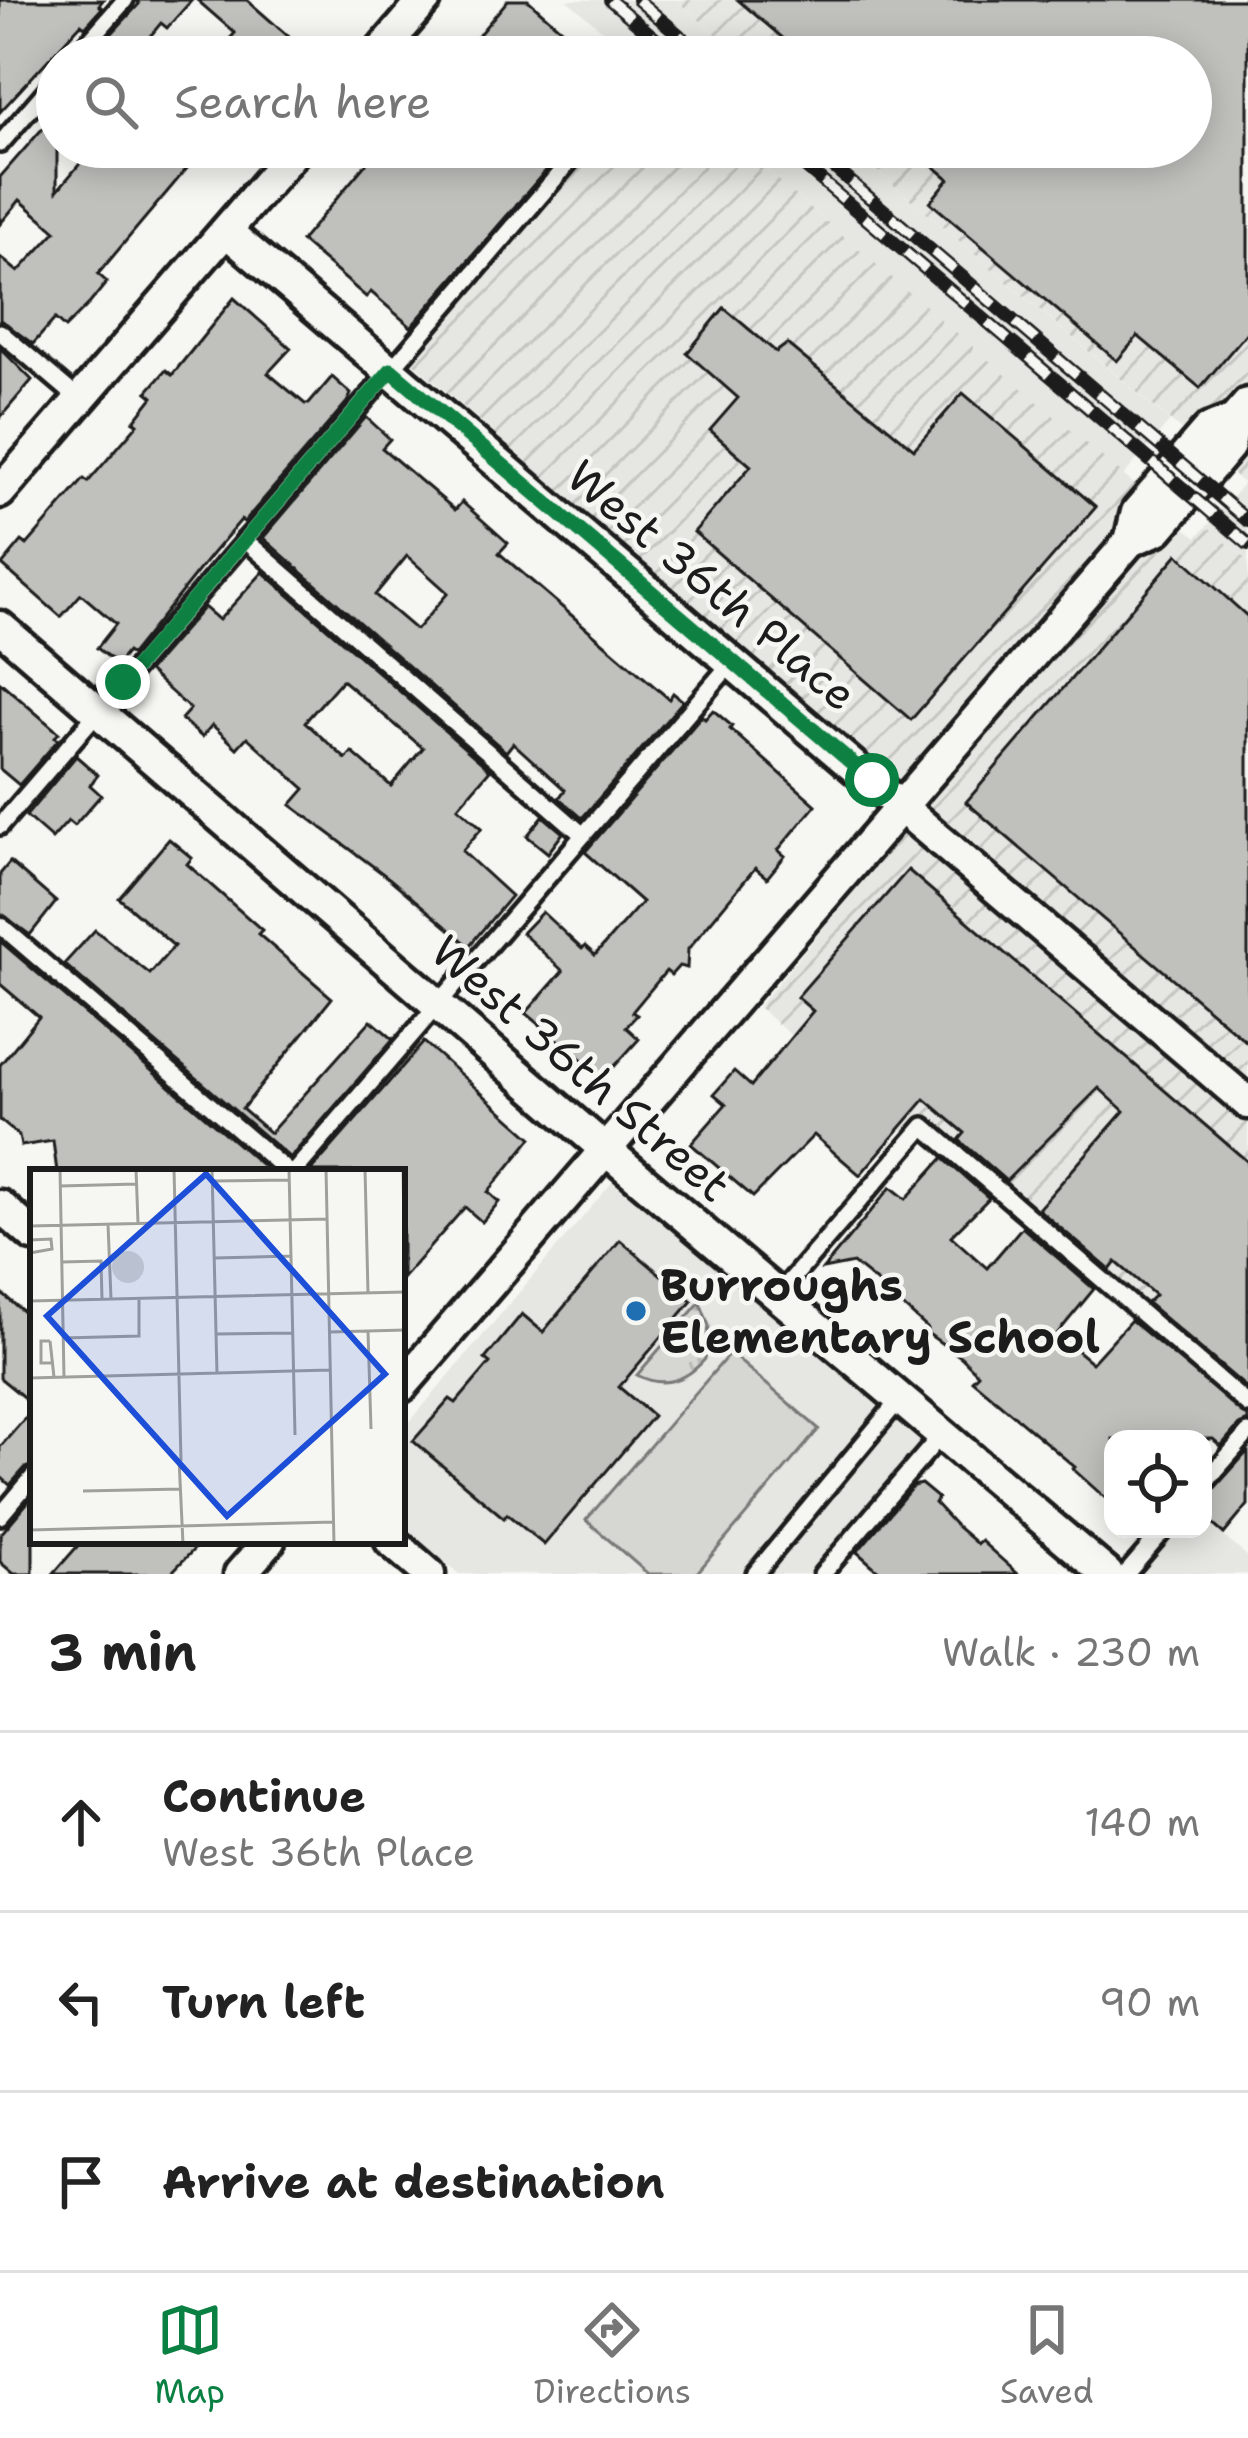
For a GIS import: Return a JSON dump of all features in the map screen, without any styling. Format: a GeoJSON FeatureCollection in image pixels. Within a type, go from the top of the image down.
{"type":"FeatureCollection","features":[{"type":"Feature","properties":{"kind":"street"},"geometry":{"type":"LineString","coordinates":[[394,36],[425,0]]}},
{"type":"Feature","properties":{"kind":"street"},"geometry":{"type":"LineString","coordinates":[[0,492],[280,168]]}},
{"type":"Feature","properties":{"kind":"street","name":"West 36th Place"},"geometry":{"type":"LineString","coordinates":[[226,231],[1248,1103]]}},
{"type":"Feature","properties":{"kind":"street"},"geometry":{"type":"LineString","coordinates":[[405,1383],[1130,541],[1158,529],[1229,446],[1241,412]]}},
{"type":"Feature","properties":{"kind":"street","name":"West 36th Street"},"geometry":{"type":"LineString","coordinates":[[0,627],[606,1150],[1108,1574]]}},
{"type":"Feature","properties":{"kind":"street"},"geometry":{"type":"LineString","coordinates":[[0,1206],[30,1231]]}},
{"type":"Feature","properties":{"kind":"street"},"geometry":{"type":"LineString","coordinates":[[241,1574],[266,1544]]}},
{"type":"Feature","properties":{"kind":"street"},"geometry":{"type":"LineString","coordinates":[[394,1544],[429,1574]]}},
{"type":"Feature","properties":{"kind":"lane"},"geometry":{"type":"LineString","coordinates":[[94,36],[125,0]]}},
{"type":"Feature","properties":{"kind":"lane"},"geometry":{"type":"LineString","coordinates":[[0,144],[36,102]]}},
{"type":"Feature","properties":{"kind":"lane"},"geometry":{"type":"LineString","coordinates":[[0,826],[564,168]]}},
{"type":"Feature","properties":{"kind":"lane"},"geometry":{"type":"LineString","coordinates":[[0,332],[80,400]]}},
{"type":"Feature","properties":{"kind":"lane"},"geometry":{"type":"LineString","coordinates":[[245,540],[584,835]]}},
{"type":"Feature","properties":{"kind":"lane"},"geometry":{"type":"LineString","coordinates":[[294,1169],[732,662]]}},
{"type":"Feature","properties":{"kind":"lane"},"geometry":{"type":"LineString","coordinates":[[0,925],[287,1169]]}},
{"type":"Feature","properties":{"kind":"lane"},"geometry":{"type":"LineString","coordinates":[[778,1295],[924,1126],[1248,1405]]}},
{"type":"Feature","properties":{"kind":"lane"},"geometry":{"type":"LineString","coordinates":[[755,1574],[900,1399]]}},
{"type":"Feature","properties":{"kind":"lane"},"geometry":{"type":"LineString","coordinates":[[1212,1474],[1248,1432]]}},
{"type":"Feature","properties":{"kind":"lane"},"geometry":{"type":"LineString","coordinates":[[822,1574],[942,1434]]}},
{"type":"Feature","properties":{"kind":"lane"},"geometry":{"type":"LineString","coordinates":[[0,1515],[30,1480]]}},
{"type":"Feature","properties":{"kind":"lane"},"geometry":{"type":"LineString","coordinates":[[1126,1574],[1157,1538]]}},
{"type":"Feature","properties":{"kind":"shaded area"},"geometry":{"type":"Polygon","coordinates":[[[567,0],[676,0],[718,36],[609,36],[567,0]]]}},
{"type":"Feature","properties":{"kind":"shaded area"},"geometry":{"type":"Polygon","coordinates":[[[676,0],[1248,0],[1248,487],[874,168],[1212,168],[1212,36],[718,36],[676,0]]]}},
{"type":"Feature","properties":{"kind":"shaded area"},"geometry":{"type":"Polygon","coordinates":[[[564,168],[764,168],[1190,532],[1197,537],[1207,526],[1248,561],[1248,1405],[925,1127],[912,1140],[758,1007],[924,807],[404,355],[564,168]]]}},
{"type":"Feature","properties":{"kind":"shaded area"},"geometry":{"type":"Polygon","coordinates":[[[764,168],[874,168],[1170,421],[1123,476],[764,168]]]}},
{"type":"Feature","properties":{"kind":"shaded area"},"geometry":{"type":"Polygon","coordinates":[[[1244,483],[1248,487],[1248,561],[1207,526],[1244,483]]]}},
{"type":"Feature","properties":{"kind":"shaded area","name":"Burroughs Elementary School"},"geometry":{"type":"Polygon","coordinates":[[[615,1179],[930,1448],[822,1574],[459,1574],[405,1528],[405,1427],[615,1179]]]}},
{"type":"Feature","properties":{"kind":"shaded area"},"geometry":{"type":"Polygon","coordinates":[[[1212,1527],[1248,1557],[1248,1574],[1140,1574],[1132,1567],[1157,1538],[1212,1538],[1212,1527]]]}},
{"type":"Feature","properties":{"kind":"green space"},"geometry":{"type":"Polygon","coordinates":[[[700,1302],[709,1326],[705,1359],[674,1380],[656,1382],[637,1375],[700,1302]]]}},
{"type":"Feature","properties":{"kind":"green space"},"geometry":{"type":"Polygon","coordinates":[[[730,1353],[819,1429],[696,1574],[648,1574],[586,1520],[730,1353]]]}},
{"type":"Feature","properties":{"kind":"building"},"geometry":{"type":"Polygon","coordinates":[[[0,0],[103,0],[102,8],[85,27],[81,24],[70,36],[36,36],[36,73],[0,112],[0,0]]]}},
{"type":"Feature","properties":{"kind":"building"},"geometry":{"type":"Polygon","coordinates":[[[137,0],[192,0],[167,28],[161,23],[150,36],[109,36],[139,4],[137,0]]]}},
{"type":"Feature","properties":{"kind":"building"},"geometry":{"type":"Polygon","coordinates":[[[197,0],[247,0],[288,36],[232,36],[235,33],[197,0]]]}},
{"type":"Feature","properties":{"kind":"building"},"geometry":{"type":"Polygon","coordinates":[[[508,0],[528,0],[569,36],[478,36],[508,0]]]}},
{"type":"Feature","properties":{"kind":"building"},"geometry":{"type":"Polygon","coordinates":[[[738,0],[1248,0],[1248,331],[1200,388],[1138,336],[1117,361],[930,202],[949,179],[936,168],[1212,168],[1212,36],[780,36],[738,0]]]}},
{"type":"Feature","properties":{"kind":"building"},"geometry":{"type":"Polygon","coordinates":[[[36,136],[36,168],[57,168],[57,191],[76,168],[187,168],[98,274],[107,282],[90,303],[65,328],[55,319],[33,344],[0,320],[0,257],[18,272],[56,231],[20,200],[0,224],[0,177],[36,136]]]}},
{"type":"Feature","properties":{"kind":"building"},"geometry":{"type":"Polygon","coordinates":[[[362,168],[548,168],[411,327],[371,292],[366,297],[301,241],[362,168]]]}},
{"type":"Feature","properties":{"kind":"building"},"geometry":{"type":"Polygon","coordinates":[[[234,298],[291,348],[268,373],[305,404],[332,377],[351,394],[131,655],[127,652],[117,664],[97,648],[116,624],[81,594],[61,617],[2,565],[22,541],[27,545],[84,479],[88,482],[138,424],[134,421],[153,397],[147,392],[166,370],[172,375],[234,298]]]}},
{"type":"Feature","properties":{"kind":"building"},"geometry":{"type":"Polygon","coordinates":[[[724,308],[776,352],[787,344],[914,449],[963,393],[1096,507],[911,720],[694,532],[751,466],[710,430],[738,398],[687,353],[724,308]]]}},
{"type":"Feature","properties":{"kind":"building"},"geometry":{"type":"Polygon","coordinates":[[[0,348],[32,380],[0,418],[0,348]]]}},
{"type":"Feature","properties":{"kind":"building"},"geometry":{"type":"Polygon","coordinates":[[[366,417],[390,439],[382,448],[455,510],[462,502],[508,543],[499,553],[669,699],[673,693],[683,701],[582,818],[559,798],[565,790],[513,743],[506,752],[263,538],[366,417]],[[407,556],[375,595],[416,630],[448,593],[407,556]]]}},
{"type":"Feature","properties":{"kind":"building"},"geometry":{"type":"Polygon","coordinates":[[[1178,554],[1248,617],[1248,1043],[966,802],[1178,554]]]}},
{"type":"Feature","properties":{"kind":"building"},"geometry":{"type":"Polygon","coordinates":[[[263,572],[490,770],[458,807],[482,828],[462,851],[511,896],[469,946],[291,805],[305,789],[247,737],[237,748],[212,725],[202,737],[181,719],[190,709],[148,671],[204,607],[219,620],[263,572]],[[342,680],[305,722],[346,759],[352,752],[391,786],[423,748],[342,680]]]}},
{"type":"Feature","properties":{"kind":"building"},"geometry":{"type":"Polygon","coordinates":[[[0,682],[59,733],[19,785],[0,769],[0,682]]]}},
{"type":"Feature","properties":{"kind":"building"},"geometry":{"type":"Polygon","coordinates":[[[713,710],[816,805],[778,850],[785,856],[767,878],[755,868],[688,949],[687,968],[679,966],[671,975],[666,971],[632,1012],[637,1015],[626,1027],[639,1039],[604,1078],[526,1013],[563,971],[522,933],[542,912],[595,955],[642,902],[585,852],[702,716],[705,719],[713,710]]]}},
{"type":"Feature","properties":{"kind":"building"},"geometry":{"type":"Polygon","coordinates":[[[76,756],[98,775],[90,785],[101,795],[74,826],[68,821],[52,839],[26,816],[76,756]]]}},
{"type":"Feature","properties":{"kind":"building"},"geometry":{"type":"Polygon","coordinates":[[[543,816],[563,833],[548,853],[527,836],[543,816]]]}},
{"type":"Feature","properties":{"kind":"building"},"geometry":{"type":"Polygon","coordinates":[[[169,839],[192,858],[187,864],[262,930],[258,934],[332,998],[242,1109],[270,1133],[371,1020],[393,1039],[290,1158],[64,964],[95,930],[150,974],[174,946],[119,898],[169,839]]]}},
{"type":"Feature","properties":{"kind":"building"},"geometry":{"type":"Polygon","coordinates":[[[10,862],[56,902],[30,935],[0,913],[0,874],[10,862]]]}},
{"type":"Feature","properties":{"kind":"building"},"geometry":{"type":"Polygon","coordinates":[[[908,870],[1248,1162],[1248,1389],[1147,1303],[1155,1295],[1116,1262],[1110,1270],[1038,1209],[1124,1111],[1099,1088],[1006,1181],[959,1140],[965,1133],[925,1099],[860,1175],[814,1135],[753,1197],[691,1144],[726,1104],[714,1094],[734,1071],[751,1086],[813,1011],[797,997],[908,870]]]}},
{"type":"Feature","properties":{"kind":"building"},"geometry":{"type":"Polygon","coordinates":[[[0,941],[266,1169],[57,1169],[53,1141],[21,1146],[19,1136],[0,1120],[0,1065],[39,1017],[0,984],[0,941]]]}},
{"type":"Feature","properties":{"kind":"building"},"geometry":{"type":"Polygon","coordinates":[[[424,1042],[532,1138],[488,1192],[499,1202],[482,1222],[465,1207],[405,1276],[405,1169],[313,1169],[424,1042]]]}},
{"type":"Feature","properties":{"kind":"building"},"geometry":{"type":"Polygon","coordinates":[[[943,1158],[989,1198],[951,1236],[987,1268],[1022,1227],[1094,1289],[1057,1334],[1092,1363],[1131,1320],[1248,1421],[1221,1446],[1212,1439],[1212,1430],[1104,1430],[1104,1497],[972,1380],[978,1374],[961,1357],[927,1333],[898,1302],[892,1309],[873,1293],[880,1285],[853,1263],[823,1269],[891,1187],[906,1199],[943,1158]]]}},
{"type":"Feature","properties":{"kind":"building"},"geometry":{"type":"Polygon","coordinates":[[[620,1240],[692,1301],[619,1387],[653,1416],[544,1545],[507,1514],[504,1518],[413,1441],[450,1399],[456,1403],[522,1314],[543,1332],[620,1240]]]}},
{"type":"Feature","properties":{"kind":"building"},"geometry":{"type":"Polygon","coordinates":[[[0,1292],[30,1317],[30,1403],[0,1378],[0,1292]]]}},
{"type":"Feature","properties":{"kind":"building"},"geometry":{"type":"Polygon","coordinates":[[[30,1412],[30,1466],[10,1485],[0,1476],[0,1447],[30,1412]]]}},
{"type":"Feature","properties":{"kind":"building"},"geometry":{"type":"Polygon","coordinates":[[[1248,1451],[1248,1505],[1224,1534],[1212,1524],[1212,1491],[1248,1451]]]}},
{"type":"Feature","properties":{"kind":"building"},"geometry":{"type":"Polygon","coordinates":[[[921,1484],[938,1498],[935,1503],[957,1527],[1018,1574],[882,1574],[857,1552],[913,1486],[921,1484]]]}},
{"type":"Feature","properties":{"kind":"building"},"geometry":{"type":"Polygon","coordinates":[[[30,1500],[33,1574],[14,1574],[0,1562],[0,1535],[30,1500]]]}},
{"type":"Feature","properties":{"kind":"building"},"geometry":{"type":"Polygon","coordinates":[[[79,1544],[199,1544],[170,1574],[53,1574],[79,1544]]]}},
{"type":"Feature","properties":{"kind":"railway"},"geometry":{"type":"LineString","coordinates":[[610,0],[652,36]]}},
{"type":"Feature","properties":{"kind":"railway"},"geometry":{"type":"LineString","coordinates":[[638,0],[680,36]]}},
{"type":"Feature","properties":{"kind":"railway"},"geometry":{"type":"LineString","coordinates":[[807,168],[1248,544]]}},
{"type":"Feature","properties":{"kind":"railway"},"geometry":{"type":"LineString","coordinates":[[835,168],[1248,521]]}},
{"type":"Feature","properties":{"kind":"place","name":"Burroughs Elementary School"},"geometry":{"type":"Point","coordinates":[636,1311]}},
{"type":"Feature","properties":{"kind":"route"},"geometry":{"type":"LineString","coordinates":[[123,682],[391,370],[872,780]]}}]}
